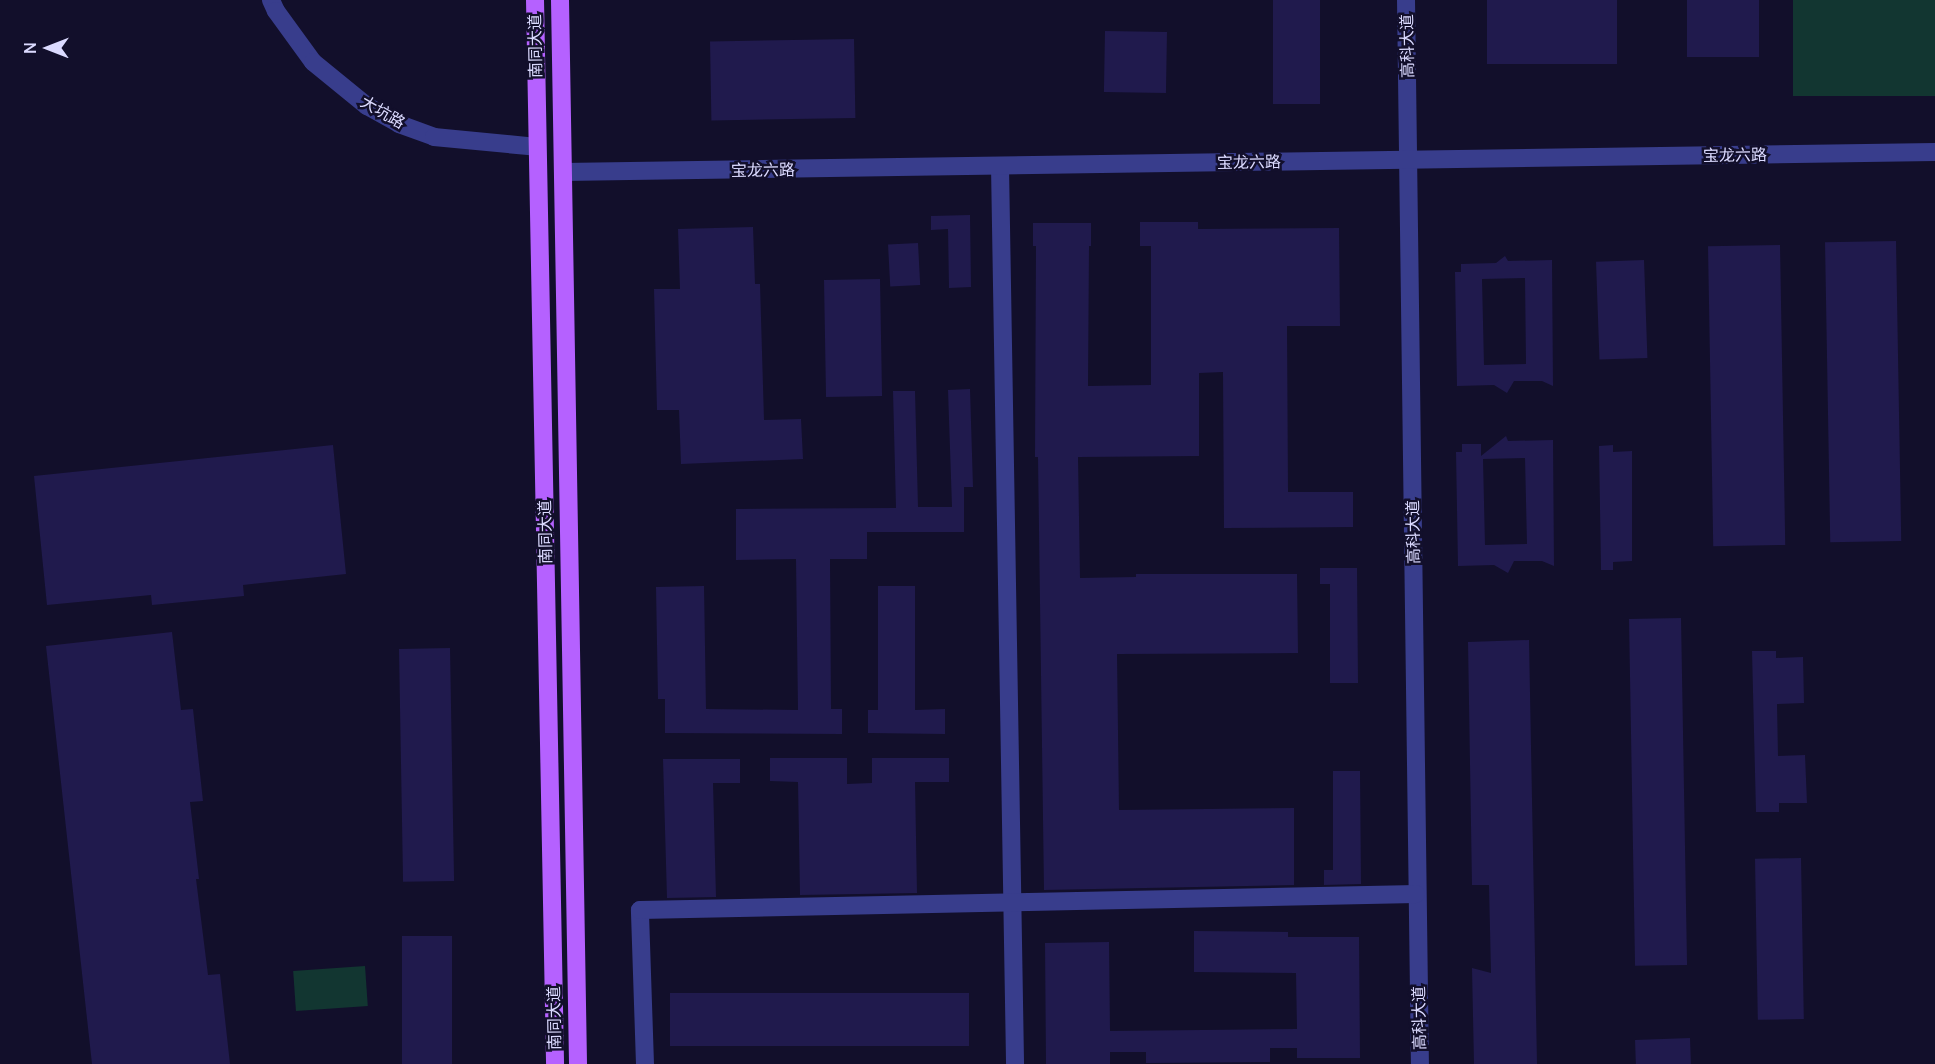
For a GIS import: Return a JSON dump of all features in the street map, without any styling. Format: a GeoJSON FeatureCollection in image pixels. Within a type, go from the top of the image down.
{"type":"FeatureCollection","features":[{"type":"Feature","properties":{"kind":"main road","name":"南同大道"},"geometry":{"type":"LineString","coordinates":[[535,0],[555,1064]]}},
{"type":"Feature","properties":{"kind":"main road","name":"南同大道"},"geometry":{"type":"LineString","coordinates":[[560,0],[578,1064]]}},
{"type":"Feature","properties":{"kind":"street","name":"大坑路"},"geometry":{"type":"LineString","coordinates":[[271,0],[276,11],[313,62],[367,106],[399,124],[434,137],[537,147]]}},
{"type":"Feature","properties":{"kind":"street","name":"高科大道"},"geometry":{"type":"LineString","coordinates":[[1406,0],[1420,1064]]}},
{"type":"Feature","properties":{"kind":"street","name":"宝龙六路"},"geometry":{"type":"LineString","coordinates":[[563,172],[1935,152]]}},
{"type":"Feature","properties":{"kind":"street"},"geometry":{"type":"LineString","coordinates":[[1000,166],[1015,1064]]}},
{"type":"Feature","properties":{"kind":"street"},"geometry":{"type":"LineString","coordinates":[[645,1064],[640,910],[1416,894]]}},
{"type":"Feature","properties":{"kind":"green space"},"geometry":{"type":"Polygon","coordinates":[[[1793,0],[1935,0],[1935,96],[1793,96],[1793,0]]]}},
{"type":"Feature","properties":{"kind":"green space"},"geometry":{"type":"Polygon","coordinates":[[[365,966],[368,1006],[296,1011],[293,971],[365,966]]]}},
{"type":"Feature","properties":{"kind":"building"},"geometry":{"type":"Polygon","coordinates":[[[1273,0],[1320,0],[1320,104],[1273,104],[1273,0]]]}},
{"type":"Feature","properties":{"kind":"building"},"geometry":{"type":"Polygon","coordinates":[[[1487,0],[1617,0],[1617,64],[1487,64],[1487,0]]]}},
{"type":"Feature","properties":{"kind":"building"},"geometry":{"type":"Polygon","coordinates":[[[1687,0],[1759,0],[1759,57],[1687,57],[1687,0]]]}},
{"type":"Feature","properties":{"kind":"building"},"geometry":{"type":"Polygon","coordinates":[[[1105,31],[1167,32],[1166,93],[1104,92],[1105,31]]]}},
{"type":"Feature","properties":{"kind":"building"},"geometry":{"type":"Polygon","coordinates":[[[854,39],[855,118],[711,121],[710,42],[854,39]]]}},
{"type":"Feature","properties":{"kind":"building"},"geometry":{"type":"Polygon","coordinates":[[[970,215],[971,287],[949,288],[948,229],[931,230],[931,216],[970,215]]]}},
{"type":"Feature","properties":{"kind":"building"},"geometry":{"type":"Polygon","coordinates":[[[1140,222],[1198,222],[1198,229],[1339,228],[1340,326],[1287,326],[1288,492],[1353,492],[1353,527],[1224,528],[1223,372],[1199,373],[1199,456],[1078,457],[1080,578],[1136,577],[1136,574],[1297,574],[1298,653],[1117,654],[1119,810],[1294,808],[1294,885],[1044,890],[1038,457],[1035,457],[1036,246],[1033,246],[1033,223],[1091,223],[1088,386],[1151,385],[1151,246],[1140,246],[1140,222]]]}},
{"type":"Feature","properties":{"kind":"building"},"geometry":{"type":"Polygon","coordinates":[[[753,227],[755,284],[760,284],[764,420],[801,419],[803,459],[681,464],[679,410],[657,410],[654,289],[680,289],[678,229],[753,227]]]}},
{"type":"Feature","properties":{"kind":"building"},"geometry":{"type":"Polygon","coordinates":[[[1896,241],[1901,541],[1830,542],[1825,242],[1896,241]]]}},
{"type":"Feature","properties":{"kind":"building"},"geometry":{"type":"Polygon","coordinates":[[[918,243],[920,285],[890,287],[888,245],[918,243]]]}},
{"type":"Feature","properties":{"kind":"building"},"geometry":{"type":"Polygon","coordinates":[[[1780,245],[1785,545],[1713,546],[1708,246],[1780,245]]]}},
{"type":"Feature","properties":{"kind":"building"},"geometry":{"type":"Polygon","coordinates":[[[1505,256],[1508,261],[1552,260],[1553,386],[1542,381],[1514,381],[1507,393],[1494,385],[1457,386],[1455,272],[1461,272],[1461,264],[1496,263],[1505,256]],[[1525,278],[1482,279],[1484,365],[1526,364],[1525,278]]]}},
{"type":"Feature","properties":{"kind":"building"},"geometry":{"type":"Polygon","coordinates":[[[1644,260],[1647,358],[1599,360],[1596,262],[1644,260]]]}},
{"type":"Feature","properties":{"kind":"building"},"geometry":{"type":"Polygon","coordinates":[[[880,279],[882,396],[826,397],[824,280],[880,279]]]}},
{"type":"Feature","properties":{"kind":"building"},"geometry":{"type":"Polygon","coordinates":[[[970,389],[973,487],[964,487],[964,532],[867,532],[867,559],[830,559],[831,709],[842,709],[842,734],[665,733],[665,699],[658,699],[656,587],[704,586],[706,709],[798,710],[796,559],[736,560],[736,509],[896,508],[893,391],[915,391],[918,507],[952,507],[948,390],[970,389]]]}},
{"type":"Feature","properties":{"kind":"building"},"geometry":{"type":"Polygon","coordinates":[[[1506,436],[1508,441],[1553,440],[1554,566],[1542,561],[1514,561],[1508,573],[1494,565],[1458,566],[1456,452],[1462,452],[1462,444],[1481,444],[1481,456],[1506,436]],[[1525,458],[1483,459],[1485,545],[1527,544],[1525,458]]]}},
{"type":"Feature","properties":{"kind":"building"},"geometry":{"type":"Polygon","coordinates":[[[333,445],[346,574],[243,585],[244,596],[152,605],[151,595],[47,605],[34,476],[333,445]]]}},
{"type":"Feature","properties":{"kind":"building"},"geometry":{"type":"Polygon","coordinates":[[[1613,445],[1613,452],[1632,451],[1632,561],[1613,562],[1613,570],[1601,570],[1599,446],[1613,445]]]}},
{"type":"Feature","properties":{"kind":"building"},"geometry":{"type":"Polygon","coordinates":[[[1320,568],[1357,568],[1358,683],[1330,683],[1330,584],[1320,584],[1320,568]]]}},
{"type":"Feature","properties":{"kind":"building"},"geometry":{"type":"Polygon","coordinates":[[[878,586],[915,586],[915,710],[945,709],[945,734],[868,733],[868,710],[878,710],[878,586]]]}},
{"type":"Feature","properties":{"kind":"building"},"geometry":{"type":"Polygon","coordinates":[[[1681,618],[1687,965],[1635,966],[1629,619],[1681,618]]]}},
{"type":"Feature","properties":{"kind":"building"},"geometry":{"type":"Polygon","coordinates":[[[172,632],[181,710],[193,709],[203,801],[190,802],[199,879],[196,879],[208,975],[220,974],[230,1064],[92,1064],[46,646],[172,632]]]}},
{"type":"Feature","properties":{"kind":"building"},"geometry":{"type":"Polygon","coordinates":[[[1529,640],[1537,1064],[1474,1064],[1472,968],[1491,973],[1489,885],[1472,885],[1468,642],[1529,640]]]}},
{"type":"Feature","properties":{"kind":"building"},"geometry":{"type":"Polygon","coordinates":[[[450,648],[454,881],[403,882],[399,649],[450,648]]]}},
{"type":"Feature","properties":{"kind":"building"},"geometry":{"type":"Polygon","coordinates":[[[1752,651],[1776,651],[1776,658],[1803,657],[1804,703],[1777,704],[1778,756],[1805,755],[1807,803],[1779,803],[1779,812],[1756,812],[1752,651]]]}},
{"type":"Feature","properties":{"kind":"building"},"geometry":{"type":"Polygon","coordinates":[[[770,758],[847,758],[847,784],[872,783],[872,758],[949,758],[949,782],[915,782],[917,893],[800,895],[798,782],[770,781],[770,758]]]}},
{"type":"Feature","properties":{"kind":"building"},"geometry":{"type":"Polygon","coordinates":[[[663,759],[740,759],[740,783],[713,783],[716,897],[667,898],[663,759]]]}},
{"type":"Feature","properties":{"kind":"building"},"geometry":{"type":"Polygon","coordinates":[[[1333,771],[1360,771],[1361,884],[1324,885],[1324,870],[1333,870],[1333,771]]]}},
{"type":"Feature","properties":{"kind":"building"},"geometry":{"type":"Polygon","coordinates":[[[1801,858],[1804,1019],[1758,1020],[1755,859],[1801,858]]]}},
{"type":"Feature","properties":{"kind":"building"},"geometry":{"type":"Polygon","coordinates":[[[1194,931],[1288,932],[1288,937],[1359,937],[1360,1058],[1297,1058],[1297,1048],[1270,1048],[1270,1062],[1146,1063],[1146,1052],[1110,1052],[1110,1064],[1046,1064],[1045,943],[1109,942],[1110,1031],[1297,1029],[1296,973],[1194,972],[1194,931]]]}},
{"type":"Feature","properties":{"kind":"building"},"geometry":{"type":"Polygon","coordinates":[[[402,936],[452,936],[452,1064],[402,1064],[402,936]]]}},
{"type":"Feature","properties":{"kind":"building"},"geometry":{"type":"Polygon","coordinates":[[[670,993],[969,993],[969,1046],[670,1046],[670,993]]]}},
{"type":"Feature","properties":{"kind":"building"},"geometry":{"type":"Polygon","coordinates":[[[1690,1038],[1691,1064],[1636,1064],[1635,1040],[1690,1038]]]}}]}
